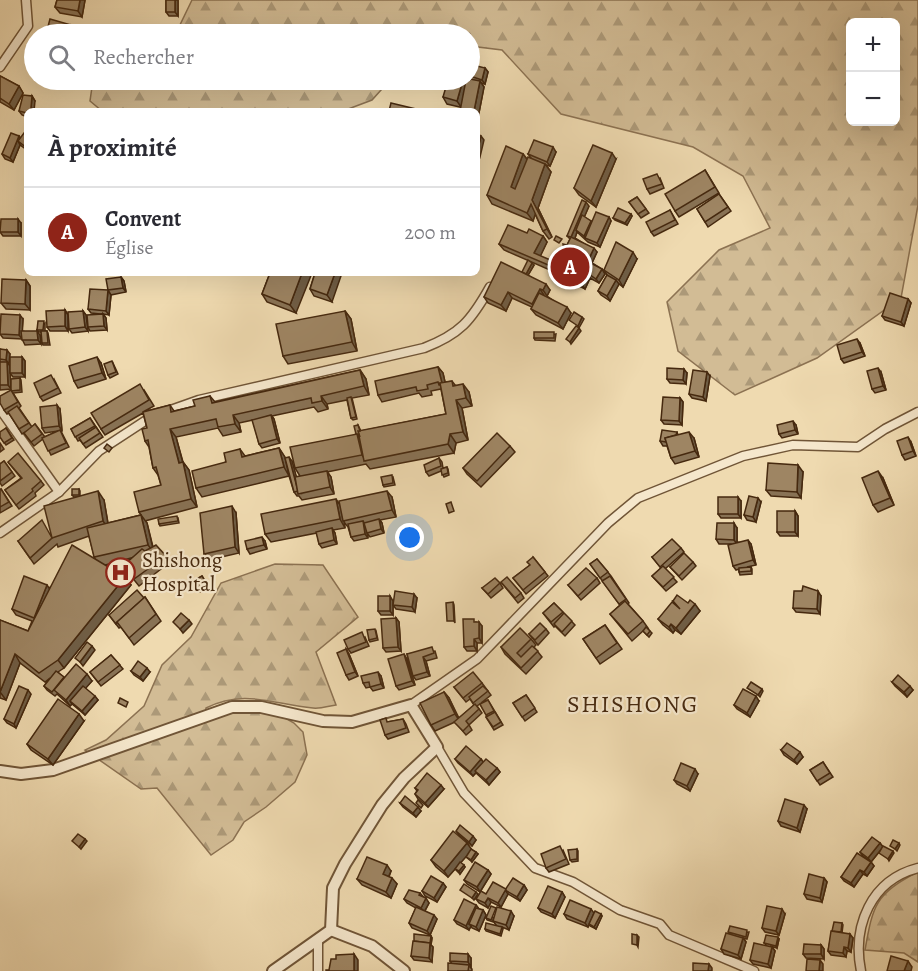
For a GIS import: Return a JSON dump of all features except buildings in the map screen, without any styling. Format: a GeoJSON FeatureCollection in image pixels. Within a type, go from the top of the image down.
{"type":"FeatureCollection","features":[{"type":"Feature","properties":{"kind":"street"},"geometry":{"type":"LineString","coordinates":[[26,0],[28,24]]}},
{"type":"Feature","properties":{"kind":"street"},"geometry":{"type":"LineString","coordinates":[[0,67],[24,32]]}},
{"type":"Feature","properties":{"kind":"street"},"geometry":{"type":"LineString","coordinates":[[0,533],[59,492],[99,451],[151,417],[199,400],[395,357],[449,338],[471,318],[495,279]]}},
{"type":"Feature","properties":{"kind":"street"},"geometry":{"type":"LineString","coordinates":[[0,409],[59,492]]}},
{"type":"Feature","properties":{"kind":"street"},"geometry":{"type":"LineString","coordinates":[[0,771],[21,774],[53,770],[232,707],[261,707],[323,721],[352,722],[411,705],[477,659],[608,523],[638,498],[743,456],[793,445],[858,447],[885,429],[918,412]]}},
{"type":"Feature","properties":{"kind":"street"},"geometry":{"type":"LineString","coordinates":[[411,705],[464,793],[535,868],[573,882],[620,910],[660,924],[669,935],[754,971]]}},
{"type":"Feature","properties":{"kind":"street"},"geometry":{"type":"LineString","coordinates":[[273,971],[331,930],[333,888],[345,864],[381,805],[404,778],[437,747]]}},
{"type":"Feature","properties":{"kind":"street"},"geometry":{"type":"LineString","coordinates":[[861,971],[857,950],[866,911],[879,888],[902,873],[918,868]]}},
{"type":"Feature","properties":{"kind":"street"},"geometry":{"type":"LineString","coordinates":[[331,930],[372,946],[404,971]]}},
{"type":"Feature","properties":{"kind":"street"},"geometry":{"type":"LineString","coordinates":[[318,940],[318,971]]}},
{"type":"Feature","properties":{"kind":"green space"},"geometry":{"type":"Polygon","coordinates":[[[192,0],[918,0],[918,205],[901,298],[817,358],[735,395],[678,351],[667,302],[719,250],[770,228],[743,176],[693,147],[561,114],[502,50],[480,47],[480,24],[180,24],[192,0]]]}},
{"type":"Feature","properties":{"kind":"green space"},"geometry":{"type":"Polygon","coordinates":[[[92,90],[381,90],[372,100],[351,108],[98,108],[90,101],[92,90]]]}},
{"type":"Feature","properties":{"kind":"green space"},"geometry":{"type":"Polygon","coordinates":[[[275,564],[323,565],[358,617],[316,652],[336,705],[313,708],[247,698],[220,702],[206,708],[204,722],[240,709],[280,715],[294,723],[303,732],[307,755],[295,782],[244,822],[233,840],[211,855],[157,788],[141,789],[85,750],[106,740],[144,706],[162,665],[191,637],[221,583],[275,564]]]}},
{"type":"Feature","properties":{"kind":"green space"},"geometry":{"type":"Polygon","coordinates":[[[918,872],[918,962],[904,953],[865,950],[878,902],[893,887],[918,872]]]}},
{"type":"Feature","properties":{"kind":"place","name":"Convent"},"geometry":{"type":"Point","coordinates":[570,267]}},
{"type":"Feature","properties":{"kind":"place","name":"Shishong Hospital"},"geometry":{"type":"Point","coordinates":[121,572]}},
{"type":"Feature","properties":{"kind":"district","name":"SHISHONG"},"geometry":{"type":"Point","coordinates":[633,704]}}]}
